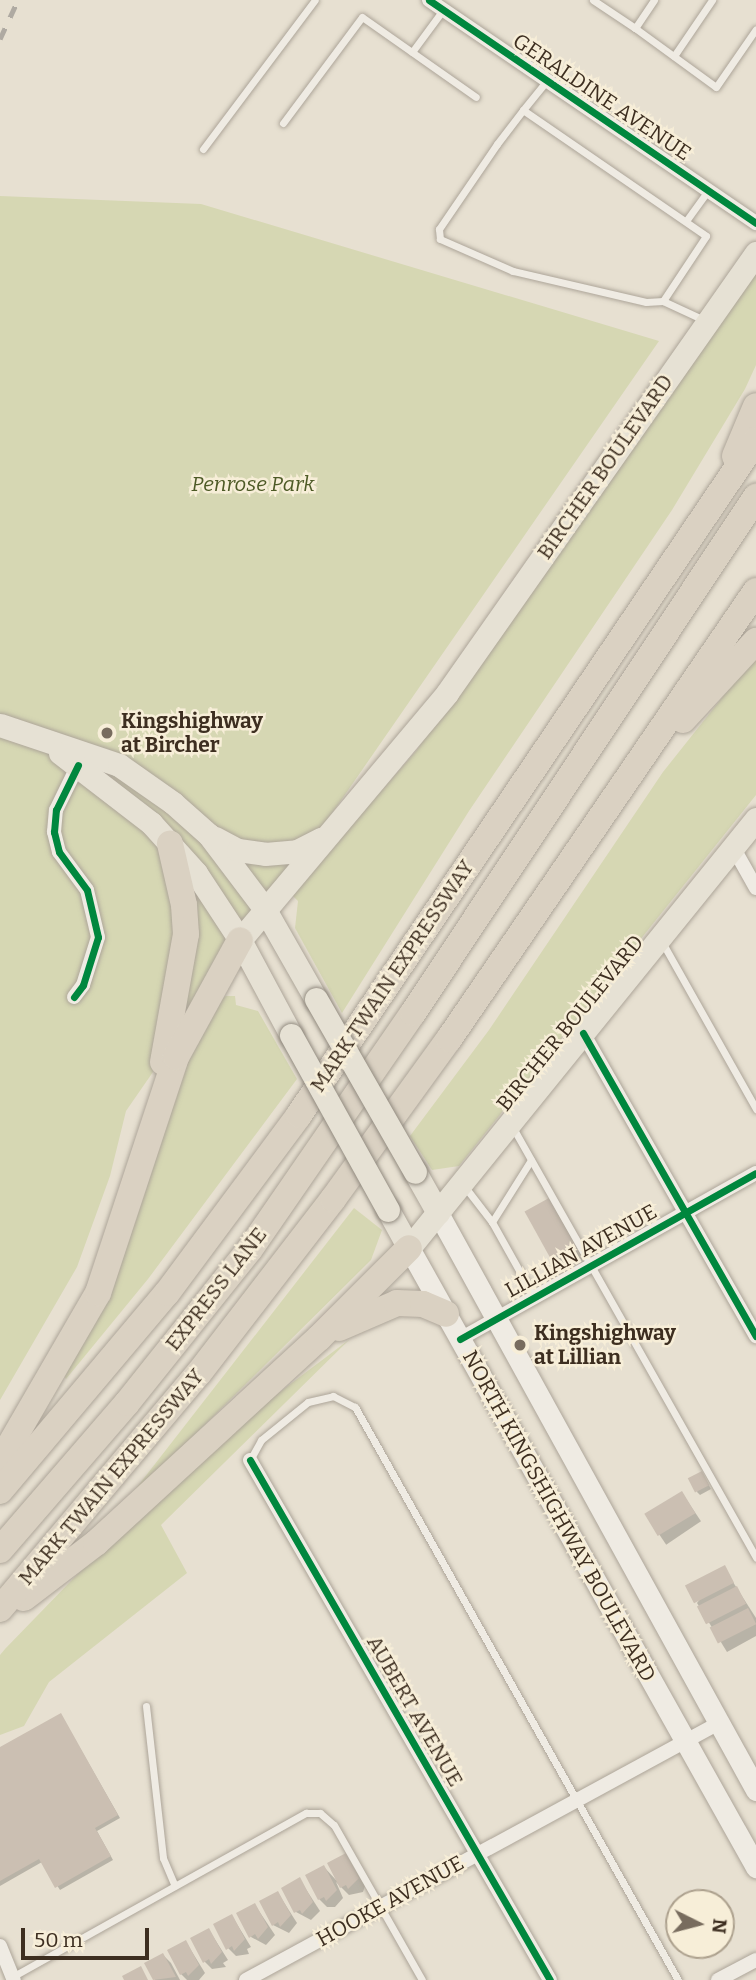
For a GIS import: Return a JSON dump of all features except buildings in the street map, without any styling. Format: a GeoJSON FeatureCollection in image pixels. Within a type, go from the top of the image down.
{"type":"FeatureCollection","features":[{"type":"Feature","properties":{"kind":"highway"},"geometry":{"type":"LineString","coordinates":[[721,491],[756,406]]}},
{"type":"Feature","properties":{"kind":"highway","name":"MARK TWAIN EXPRESSWAY"},"geometry":{"type":"LineString","coordinates":[[0,1491],[158,1303],[263,1165],[756,440]]}},
{"type":"Feature","properties":{"kind":"highway","name":"EXPRESS LANE"},"geometry":{"type":"LineString","coordinates":[[0,1550],[127,1403],[250,1249],[412,1013],[756,497]]}},
{"type":"Feature","properties":{"kind":"highway","name":"MARK TWAIN EXPRESSWAY"},"geometry":{"type":"LineString","coordinates":[[0,1609],[199,1373],[334,1199],[756,591]]}},
{"type":"Feature","properties":{"kind":"highway"},"geometry":{"type":"LineString","coordinates":[[635,768],[756,641]]}},
{"type":"Feature","properties":{"kind":"highway"},"geometry":{"type":"LineString","coordinates":[[156,1106],[186,934],[170,844]]}},
{"type":"Feature","properties":{"kind":"highway"},"geometry":{"type":"LineString","coordinates":[[0,1462],[98,1293],[156,1106],[189,1028],[240,940]]}},
{"type":"Feature","properties":{"kind":"highway"},"geometry":{"type":"LineString","coordinates":[[0,1616],[96,1543],[319,1338],[409,1248]]}},
{"type":"Feature","properties":{"kind":"highway"},"geometry":{"type":"LineString","coordinates":[[319,1338],[397,1303],[424,1304],[446,1314]]}},
{"type":"Feature","properties":{"kind":"main road","name":"BIRCHER BOULEVARD"},"geometry":{"type":"LineString","coordinates":[[240,940],[264,908],[447,693],[756,253]]}},
{"type":"Feature","properties":{"kind":"main road","name":"NORTH KINGSHIGHWAY BOULEVARD"},"geometry":{"type":"LineString","coordinates":[[0,725],[120,765],[209,835],[264,908],[438,1213],[494,1320],[756,1790]]}},
{"type":"Feature","properties":{"kind":"main road","name":"NORTH KINGSHIGHWAY BOULEVARD"},"geometry":{"type":"LineString","coordinates":[[37,737],[78,765],[150,823],[196,873],[240,940],[409,1248],[756,1867]]}},
{"type":"Feature","properties":{"kind":"main road","name":"BIRCHER BOULEVARD"},"geometry":{"type":"LineString","coordinates":[[409,1248],[756,819]]}},
{"type":"Feature","properties":{"kind":"main road"},"geometry":{"type":"LineString","coordinates":[[209,835],[239,850],[265,854],[297,851],[327,836]]}},
{"type":"Feature","properties":{"kind":"street","name":"GERALDINE AVENUE"},"geometry":{"type":"LineString","coordinates":[[429,0],[756,223]]}},
{"type":"Feature","properties":{"kind":"street"},"geometry":{"type":"LineString","coordinates":[[74,997],[88,973],[98,937],[87,890],[59,852],[54,832],[56,810],[78,765]]}},
{"type":"Feature","properties":{"kind":"street"},"geometry":{"type":"LineString","coordinates":[[733,847],[756,888]]}},
{"type":"Feature","properties":{"kind":"street"},"geometry":{"type":"LineString","coordinates":[[583,1033],[688,1212],[756,1336]]}},
{"type":"Feature","properties":{"kind":"street","name":"LILLIAN AVENUE"},"geometry":{"type":"LineString","coordinates":[[460,1339],[756,1173]]}},
{"type":"Feature","properties":{"kind":"street","name":"AUBERT AVENUE"},"geometry":{"type":"LineString","coordinates":[[250,1460],[550,1980]]}},
{"type":"Feature","properties":{"kind":"street","name":"HOOKE AVENUE"},"geometry":{"type":"LineString","coordinates":[[246,1980],[719,1723]]}},
{"type":"Feature","properties":{"kind":"street"},"geometry":{"type":"LineString","coordinates":[[0,1946],[12,1979]]}},
{"type":"Feature","properties":{"kind":"street"},"geometry":{"type":"LineString","coordinates":[[718,1980],[756,1960]]}},
{"type":"Feature","properties":{"kind":"lane"},"geometry":{"type":"LineString","coordinates":[[203,149],[315,0]]}},
{"type":"Feature","properties":{"kind":"lane"},"geometry":{"type":"LineString","coordinates":[[593,0],[716,87],[756,29]]}},
{"type":"Feature","properties":{"kind":"lane"},"geometry":{"type":"LineString","coordinates":[[635,28],[654,0]]}},
{"type":"Feature","properties":{"kind":"lane"},"geometry":{"type":"LineString","coordinates":[[674,56],[712,0]]}},
{"type":"Feature","properties":{"kind":"lane"},"geometry":{"type":"LineString","coordinates":[[412,52],[443,10]]}},
{"type":"Feature","properties":{"kind":"lane"},"geometry":{"type":"LineString","coordinates":[[282,123],[362,17],[476,97]]}},
{"type":"Feature","properties":{"kind":"lane"},"geometry":{"type":"LineString","coordinates":[[547,80],[439,229],[440,239],[513,271],[646,302],[663,301],[706,321]]}},
{"type":"Feature","properties":{"kind":"lane"},"geometry":{"type":"LineString","coordinates":[[523,110],[686,221],[706,239],[663,301]]}},
{"type":"Feature","properties":{"kind":"lane"},"geometry":{"type":"LineString","coordinates":[[686,221],[708,190]]}},
{"type":"Feature","properties":{"kind":"lane"},"geometry":{"type":"LineString","coordinates":[[660,938],[756,1109]]}},
{"type":"Feature","properties":{"kind":"lane"},"geometry":{"type":"LineString","coordinates":[[511,1125],[756,1558]]}},
{"type":"Feature","properties":{"kind":"lane"},"geometry":{"type":"LineString","coordinates":[[492,1222],[531,1160]]}},
{"type":"Feature","properties":{"kind":"lane"},"geometry":{"type":"LineString","coordinates":[[463,1183],[492,1222],[534,1297]]}},
{"type":"Feature","properties":{"kind":"lane"},"geometry":{"type":"LineString","coordinates":[[250,1460],[261,1440],[308,1402],[332,1396],[355,1407],[678,1980]]}},
{"type":"Feature","properties":{"kind":"lane"},"geometry":{"type":"LineString","coordinates":[[146,1706],[163,1858],[175,1886]]}},
{"type":"Feature","properties":{"kind":"lane"},"geometry":{"type":"LineString","coordinates":[[12,1979],[306,1813],[320,1813],[334,1825],[422,1980]]}},
{"type":"Feature","properties":{"kind":"green space","name":"Penrose Park"},"geometry":{"type":"Polygon","coordinates":[[[0,196],[201,204],[659,341],[126,1111],[110,1176],[77,1267],[0,1400],[0,196]]]}},
{"type":"Feature","properties":{"kind":"green space"},"geometry":{"type":"Polygon","coordinates":[[[756,270],[756,365],[745,389],[672,510],[469,811],[342,1013],[295,928],[298,901],[291,894],[416,751],[756,270]]]}},
{"type":"Feature","properties":{"kind":"green space"},"geometry":{"type":"Polygon","coordinates":[[[756,655],[756,795],[459,1166],[432,1170],[410,1136],[489,1030],[663,772],[756,655]]]}},
{"type":"Feature","properties":{"kind":"green space"},"geometry":{"type":"Polygon","coordinates":[[[226,996],[235,996],[236,1005],[258,1011],[297,1079],[148,1279],[66,1379],[63,1375],[166,1108],[218,1001],[226,996]]]}},
{"type":"Feature","properties":{"kind":"green space"},"geometry":{"type":"Polygon","coordinates":[[[354,1208],[382,1230],[371,1260],[120,1509],[354,1208]]]}},
{"type":"Feature","properties":{"kind":"green space"},"geometry":{"type":"Polygon","coordinates":[[[350,1339],[161,1525],[187,1573],[49,1682],[24,1726],[0,1735],[0,1655],[5,1649],[132,1518],[240,1422],[350,1339]]]}},
{"type":"Feature","properties":{"kind":"railway"},"geometry":{"type":"LineString","coordinates":[[0,39],[18,0]]}},
{"type":"Feature","properties":{"kind":"cycle path"},"geometry":{"type":"LineString","coordinates":[[429,0],[756,223]]}},
{"type":"Feature","properties":{"kind":"cycle path"},"geometry":{"type":"LineString","coordinates":[[74,997],[83,985],[98,937],[87,890],[59,852],[54,832],[56,810],[78,765]]}},
{"type":"Feature","properties":{"kind":"cycle path"},"geometry":{"type":"LineString","coordinates":[[583,1033],[756,1336]]}},
{"type":"Feature","properties":{"kind":"cycle path"},"geometry":{"type":"LineString","coordinates":[[460,1339],[756,1173]]}},
{"type":"Feature","properties":{"kind":"cycle path"},"geometry":{"type":"LineString","coordinates":[[250,1460],[550,1980]]}},
{"type":"Feature","properties":{"kind":"place","name":"Kingshighway at Bircher"},"geometry":{"type":"Point","coordinates":[107,733]}},
{"type":"Feature","properties":{"kind":"place","name":"Kingshighway at Lillian"},"geometry":{"type":"Point","coordinates":[520,1345]}}]}
